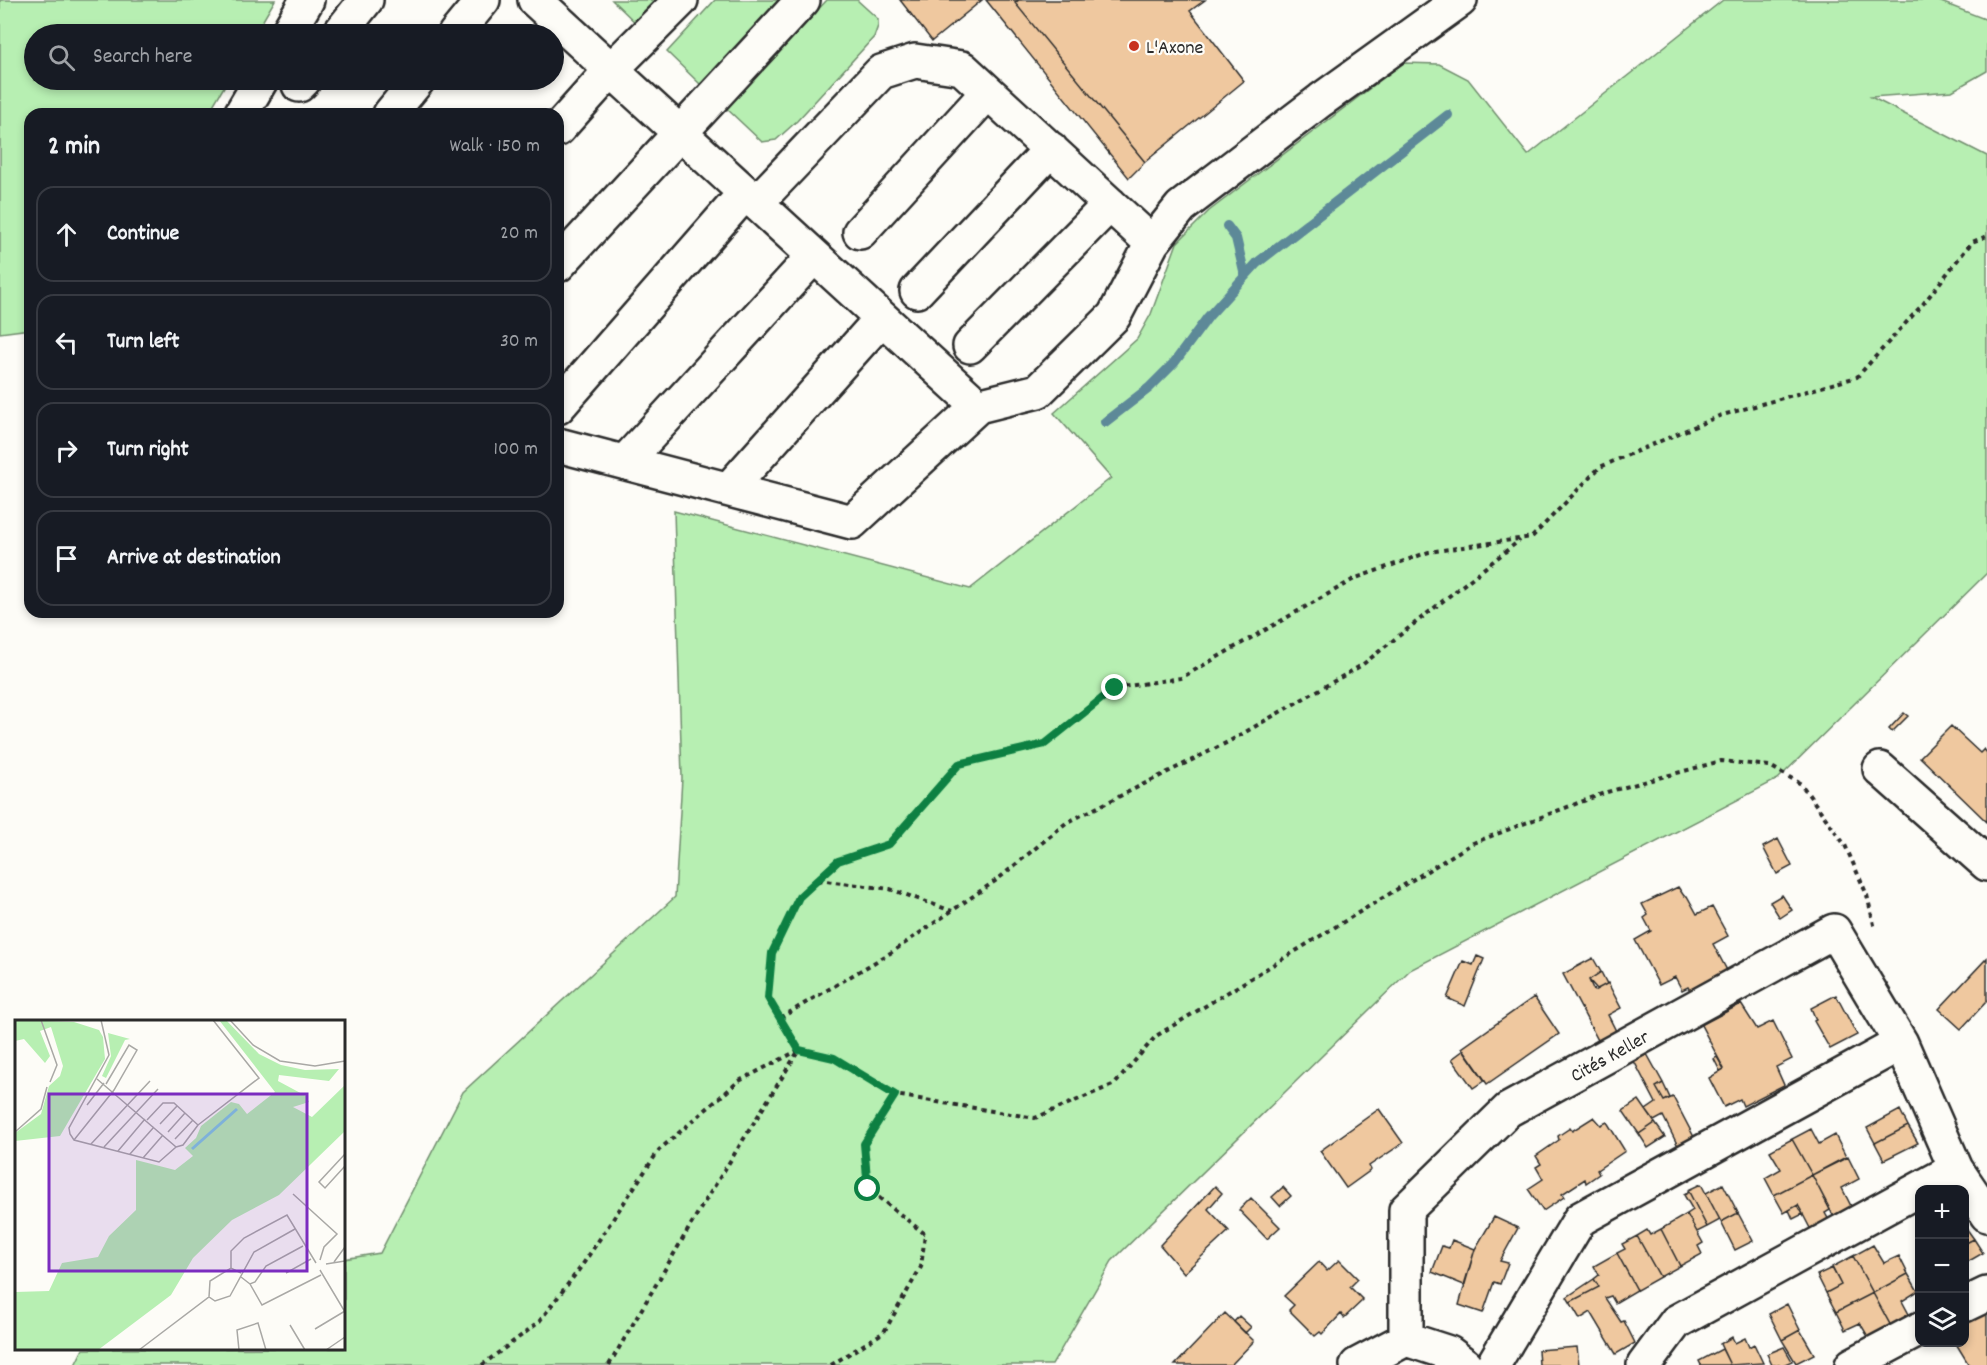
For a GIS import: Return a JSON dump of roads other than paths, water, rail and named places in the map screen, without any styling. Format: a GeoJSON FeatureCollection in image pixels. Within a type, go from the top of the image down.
{"type":"FeatureCollection","features":[{"type":"Feature","properties":{"kind":"street"},"geometry":{"type":"LineString","coordinates":[[293,24],[307,0]]}},
{"type":"Feature","properties":{"kind":"street"},"geometry":{"type":"LineString","coordinates":[[347,24],[366,0]]}},
{"type":"Feature","properties":{"kind":"street"},"geometry":{"type":"LineString","coordinates":[[463,24],[483,0]]}},
{"type":"Feature","properties":{"kind":"street"},"geometry":{"type":"LineString","coordinates":[[535,0],[561,24]]}},
{"type":"Feature","properties":{"kind":"street"},"geometry":{"type":"LineString","coordinates":[[564,122],[611,70],[681,0]]}},
{"type":"Feature","properties":{"kind":"street"},"geometry":{"type":"LineString","coordinates":[[564,258],[803,0]]}},
{"type":"Feature","properties":{"kind":"street"},"geometry":{"type":"LineString","coordinates":[[564,447],[852,522],[978,406],[1038,391],[1114,316],[1152,243],[1180,207],[1321,100],[1460,0]]}},
{"type":"Feature","properties":{"kind":"street"},"geometry":{"type":"LineString","coordinates":[[564,27],[978,406]]}},
{"type":"Feature","properties":{"kind":"street"},"geometry":{"type":"LineString","coordinates":[[564,400],[750,198],[881,72],[915,61],[962,68],[1152,243]]}},
{"type":"Feature","properties":{"kind":"street"},"geometry":{"type":"LineString","coordinates":[[245,108],[255,90]]}},
{"type":"Feature","properties":{"kind":"street"},"geometry":{"type":"LineString","coordinates":[[395,108],[410,90]]}},
{"type":"Feature","properties":{"kind":"street"},"geometry":{"type":"LineString","coordinates":[[860,232],[988,92]]}},
{"type":"Feature","properties":{"kind":"street"},"geometry":{"type":"LineString","coordinates":[[917,291],[1051,149]]}},
{"type":"Feature","properties":{"kind":"street"},"geometry":{"type":"LineString","coordinates":[[969,346],[1110,204]]}},
{"type":"Feature","properties":{"kind":"street"},"geometry":{"type":"LineString","coordinates":[[625,462],[814,256]]}},
{"type":"Feature","properties":{"kind":"street"},"geometry":{"type":"LineString","coordinates":[[729,489],[882,318]]}},
{"type":"Feature","properties":{"kind":"street"},"geometry":{"type":"LineString","coordinates":[[1880,769],[1987,864]]}},
{"type":"Feature","properties":{"kind":"street","name":"Cités Keller"},"geometry":{"type":"LineString","coordinates":[[1406,1339],[1406,1210],[1508,1110],[1834,931],[1901,1042],[1956,1168],[1987,1215]]}},
{"type":"Feature","properties":{"kind":"street"},"geometry":{"type":"LineString","coordinates":[[1493,1365],[1580,1219],[1901,1042]]}},
{"type":"Feature","properties":{"kind":"street"},"geometry":{"type":"LineString","coordinates":[[1644,1365],[1676,1322],[1956,1168]]}},
{"type":"Feature","properties":{"kind":"street"},"geometry":{"type":"LineString","coordinates":[[1969,1303],[1987,1294]]}},
{"type":"Feature","properties":{"kind":"street"},"geometry":{"type":"LineString","coordinates":[[1852,1365],[1915,1332]]}},
{"type":"Feature","properties":{"kind":"street"},"geometry":{"type":"LineString","coordinates":[[1357,1365],[1406,1339],[1449,1353],[1465,1365]]}},
{"type":"Feature","properties":{"kind":"waterway"},"geometry":{"type":"LineString","coordinates":[[1105,422],[1149,388],[1174,363],[1208,317],[1257,263],[1448,115]]}},
{"type":"Feature","properties":{"kind":"waterway"},"geometry":{"type":"LineString","coordinates":[[1227,226],[1236,238],[1245,276]]}},
{"type":"Feature","properties":{"kind":"place","name":"L'Axone"},"geometry":{"type":"Point","coordinates":[1134,46]}}]}
